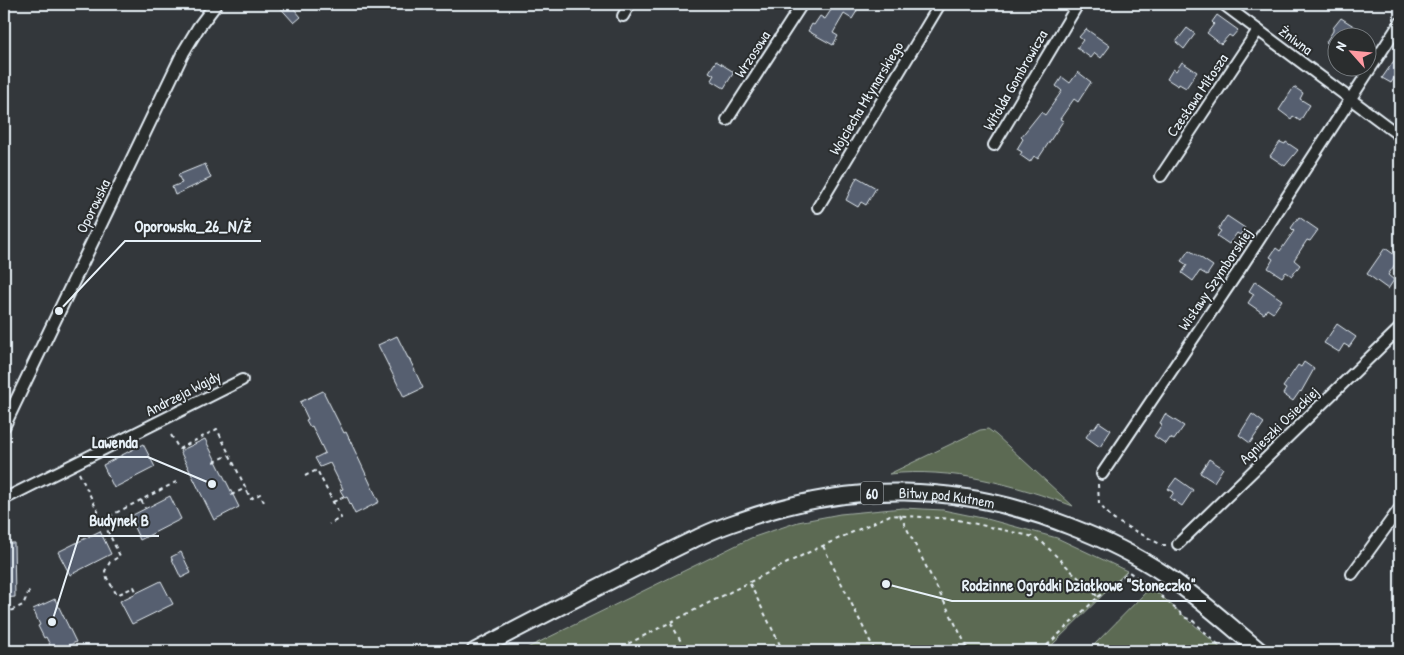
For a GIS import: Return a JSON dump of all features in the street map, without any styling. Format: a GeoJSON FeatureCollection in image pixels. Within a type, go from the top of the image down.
{"type":"FeatureCollection","features":[{"type":"Feature","properties":{"kind":"main road","name":"Bitwy pod Kutnem"},"geometry":{"type":"LineString","coordinates":[[475,651],[624,574],[707,533],[738,521],[776,509],[830,497],[900,491],[932,492],[989,500],[1026,510],[1086,532],[1128,552],[1166,575],[1213,610],[1260,651]]}},
{"type":"Feature","properties":{"kind":"street","name":"Oporowska"},"geometry":{"type":"LineString","coordinates":[[4,426],[183,53],[198,28],[216,4]]}},
{"type":"Feature","properties":{"kind":"street"},"geometry":{"type":"LineString","coordinates":[[624,16],[630,4]]}},
{"type":"Feature","properties":{"kind":"street","name":"Wrzosowa"},"geometry":{"type":"LineString","coordinates":[[727,120],[802,4]]}},
{"type":"Feature","properties":{"kind":"street","name":"Wojciecha Młynarskiego"},"geometry":{"type":"LineString","coordinates":[[818,208],[940,4]]}},
{"type":"Feature","properties":{"kind":"street","name":"Witolda Gombrowicza"},"geometry":{"type":"LineString","coordinates":[[994,145],[1078,4]]}},
{"type":"Feature","properties":{"kind":"street","name":"Żniwna"},"geometry":{"type":"LineString","coordinates":[[1223,4],[1400,136]]}},
{"type":"Feature","properties":{"kind":"street","name":"Wisławy Szymborskiej"},"geometry":{"type":"LineString","coordinates":[[1102,474],[1240,270],[1400,23]]}},
{"type":"Feature","properties":{"kind":"street","name":"Czesława Miłosza"},"geometry":{"type":"LineString","coordinates":[[1161,176],[1258,30]]}},
{"type":"Feature","properties":{"kind":"street","name":"Agnieszki Osieckiej"},"geometry":{"type":"LineString","coordinates":[[1178,544],[1400,328]]}},
{"type":"Feature","properties":{"kind":"street","name":"Andrzeja Wajdy"},"geometry":{"type":"LineString","coordinates":[[4,499],[242,380]]}},
{"type":"Feature","properties":{"kind":"street"},"geometry":{"type":"LineString","coordinates":[[1352,574],[1400,508]]}},
{"type":"Feature","properties":{"kind":"path"},"geometry":{"type":"LineString","coordinates":[[171,435],[178,449],[217,429],[251,499],[260,494],[265,504]]}},
{"type":"Feature","properties":{"kind":"path"},"geometry":{"type":"LineString","coordinates":[[214,462],[229,455]]}},
{"type":"Feature","properties":{"kind":"path"},"geometry":{"type":"LineString","coordinates":[[83,469],[78,472],[120,556],[110,562],[105,571],[107,578],[117,595],[134,587],[137,593]]}},
{"type":"Feature","properties":{"kind":"path"},"geometry":{"type":"LineString","coordinates":[[305,476],[317,470],[341,518],[329,524]]}},
{"type":"Feature","properties":{"kind":"path"},"geometry":{"type":"LineString","coordinates":[[1102,474],[1097,485],[1099,504],[1114,520],[1162,545],[1178,544]]}},
{"type":"Feature","properties":{"kind":"path"},"geometry":{"type":"LineString","coordinates":[[102,520],[178,481]]}},
{"type":"Feature","properties":{"kind":"path"},"geometry":{"type":"LineString","coordinates":[[231,496],[246,488]]}},
{"type":"Feature","properties":{"kind":"path"},"geometry":{"type":"LineString","coordinates":[[333,502],[344,496]]}},
{"type":"Feature","properties":{"kind":"path"},"geometry":{"type":"LineString","coordinates":[[141,500],[145,508]]}},
{"type":"Feature","properties":{"kind":"path"},"geometry":{"type":"LineString","coordinates":[[614,651],[823,546],[890,515],[972,522],[1030,536],[1043,543],[1098,597]]}},
{"type":"Feature","properties":{"kind":"path"},"geometry":{"type":"LineString","coordinates":[[900,515],[969,651]]}},
{"type":"Feature","properties":{"kind":"path"},"geometry":{"type":"LineString","coordinates":[[823,546],[876,651]]}},
{"type":"Feature","properties":{"kind":"path"},"geometry":{"type":"LineString","coordinates":[[1041,651],[1098,597],[1129,572],[1151,587],[1186,618],[1192,620],[1225,651]]}},
{"type":"Feature","properties":{"kind":"path"},"geometry":{"type":"LineString","coordinates":[[750,583],[783,651]]}},
{"type":"Feature","properties":{"kind":"path"},"geometry":{"type":"LineString","coordinates":[[4,614],[23,605],[30,591]]}},
{"type":"Feature","properties":{"kind":"path"},"geometry":{"type":"LineString","coordinates":[[671,623],[686,651]]}},
{"type":"Feature","properties":{"kind":"green space"},"geometry":{"type":"Polygon","coordinates":[[[988,429],[1073,506],[1029,491],[983,480],[936,473],[889,474],[980,430],[988,429]]]}},
{"type":"Feature","properties":{"kind":"green space"},"geometry":{"type":"Polygon","coordinates":[[[903,508],[943,510],[987,519],[1057,538],[1127,571],[1046,651],[521,651],[751,538],[798,522],[840,514],[903,508]]]}},
{"type":"Feature","properties":{"kind":"green space"},"geometry":{"type":"Polygon","coordinates":[[[1151,587],[1224,651],[1088,651],[1151,587]]]}},
{"type":"Feature","properties":{"kind":"building"},"geometry":{"type":"Polygon","coordinates":[[[277,4],[290,4],[301,17],[294,23],[277,4]]]}},
{"type":"Feature","properties":{"kind":"building"},"geometry":{"type":"Polygon","coordinates":[[[835,4],[857,4],[854,9],[857,11],[852,19],[844,14],[833,33],[838,36],[833,45],[808,31],[820,16],[825,19],[835,4]]]}},
{"type":"Feature","properties":{"kind":"building"},"geometry":{"type":"Polygon","coordinates":[[[1217,15],[1238,30],[1232,37],[1229,35],[1221,44],[1207,33],[1214,24],[1212,22],[1217,15]]]}},
{"type":"Feature","properties":{"kind":"building"},"geometry":{"type":"Polygon","coordinates":[[[1341,18],[1357,28],[1333,28],[1341,18]]]}},
{"type":"Feature","properties":{"kind":"building"},"geometry":{"type":"Polygon","coordinates":[[[1187,28],[1195,34],[1184,49],[1176,42],[1187,28]]]}},
{"type":"Feature","properties":{"kind":"building"},"geometry":{"type":"Polygon","coordinates":[[[1086,29],[1110,46],[1101,58],[1095,53],[1091,58],[1077,48],[1083,40],[1079,37],[1086,29]]]}},
{"type":"Feature","properties":{"kind":"building"},"geometry":{"type":"Polygon","coordinates":[[[1400,52],[1400,69],[1391,83],[1382,78],[1400,52]]]}},
{"type":"Feature","properties":{"kind":"building"},"geometry":{"type":"Polygon","coordinates":[[[716,61],[734,72],[724,88],[711,80],[714,75],[709,72],[716,61]]]}},
{"type":"Feature","properties":{"kind":"building"},"geometry":{"type":"Polygon","coordinates":[[[1182,62],[1197,72],[1186,88],[1179,84],[1178,86],[1167,79],[1173,69],[1176,71],[1182,62]]]}},
{"type":"Feature","properties":{"kind":"building"},"geometry":{"type":"Polygon","coordinates":[[[1078,72],[1091,82],[1078,102],[1074,99],[1060,119],[1063,121],[1038,159],[1034,156],[1030,162],[1020,155],[1022,152],[1017,149],[1023,139],[1021,137],[1041,112],[1045,115],[1062,91],[1056,86],[1062,77],[1070,83],[1078,72]]]}},
{"type":"Feature","properties":{"kind":"building"},"geometry":{"type":"Polygon","coordinates":[[[1294,87],[1303,93],[1300,99],[1310,105],[1300,121],[1293,116],[1291,119],[1279,110],[1294,87]]]}},
{"type":"Feature","properties":{"kind":"building"},"geometry":{"type":"Polygon","coordinates":[[[1280,142],[1285,144],[1286,142],[1298,150],[1285,166],[1270,156],[1280,142]]]}},
{"type":"Feature","properties":{"kind":"building"},"geometry":{"type":"Polygon","coordinates":[[[205,164],[211,178],[175,195],[172,187],[182,183],[178,175],[205,164]]]}},
{"type":"Feature","properties":{"kind":"building"},"geometry":{"type":"Polygon","coordinates":[[[857,177],[876,188],[866,205],[861,202],[858,207],[846,200],[857,177]]]}},
{"type":"Feature","properties":{"kind":"building"},"geometry":{"type":"Polygon","coordinates":[[[1227,216],[1245,228],[1240,235],[1237,233],[1229,244],[1217,236],[1221,231],[1218,229],[1227,216]]]}},
{"type":"Feature","properties":{"kind":"building"},"geometry":{"type":"Polygon","coordinates":[[[1299,217],[1318,230],[1310,241],[1307,240],[1294,260],[1300,265],[1292,276],[1286,272],[1282,277],[1268,268],[1273,259],[1270,257],[1276,248],[1280,251],[1294,231],[1291,228],[1299,217]]]}},
{"type":"Feature","properties":{"kind":"building"},"geometry":{"type":"Polygon","coordinates":[[[1385,248],[1399,258],[1388,275],[1394,280],[1388,289],[1367,274],[1385,248]]]}},
{"type":"Feature","properties":{"kind":"building"},"geometry":{"type":"Polygon","coordinates":[[[1189,250],[1213,266],[1207,275],[1200,271],[1193,281],[1182,273],[1187,265],[1181,261],[1189,250]]]}},
{"type":"Feature","properties":{"kind":"building"},"geometry":{"type":"Polygon","coordinates":[[[1255,281],[1282,300],[1273,313],[1267,309],[1264,314],[1248,303],[1254,294],[1249,291],[1255,281]]]}},
{"type":"Feature","properties":{"kind":"building"},"geometry":{"type":"Polygon","coordinates":[[[1337,324],[1356,337],[1349,347],[1344,344],[1339,352],[1324,343],[1337,324]]]}},
{"type":"Feature","properties":{"kind":"building"},"geometry":{"type":"Polygon","coordinates":[[[397,336],[423,388],[404,397],[378,345],[397,336]]]}},
{"type":"Feature","properties":{"kind":"building"},"geometry":{"type":"Polygon","coordinates":[[[1304,362],[1314,369],[1301,392],[1293,401],[1283,394],[1286,389],[1283,387],[1298,365],[1301,367],[1304,362]]]}},
{"type":"Feature","properties":{"kind":"building"},"geometry":{"type":"Polygon","coordinates":[[[323,391],[344,433],[346,432],[379,502],[355,514],[347,497],[345,498],[340,490],[343,489],[330,463],[320,467],[315,458],[325,453],[312,426],[310,427],[306,420],[308,419],[300,402],[323,391]]]}},
{"type":"Feature","properties":{"kind":"building"},"geometry":{"type":"Polygon","coordinates":[[[1165,414],[1184,426],[1174,440],[1170,438],[1166,444],[1154,436],[1162,424],[1160,423],[1165,414]]]}},
{"type":"Feature","properties":{"kind":"building"},"geometry":{"type":"Polygon","coordinates":[[[1252,414],[1264,423],[1250,443],[1239,435],[1252,414]]]}},
{"type":"Feature","properties":{"kind":"building"},"geometry":{"type":"Polygon","coordinates":[[[1099,422],[1111,430],[1100,447],[1086,437],[1099,422]]]}},
{"type":"Feature","properties":{"kind":"building"},"geometry":{"type":"Polygon","coordinates":[[[205,439],[239,507],[214,520],[180,451],[205,439]]]}},
{"type":"Feature","properties":{"kind":"building"},"geometry":{"type":"Polygon","coordinates":[[[143,444],[155,467],[114,488],[103,465],[143,444]]]}},
{"type":"Feature","properties":{"kind":"building"},"geometry":{"type":"Polygon","coordinates":[[[1209,459],[1223,468],[1214,482],[1200,473],[1209,459]]]}},
{"type":"Feature","properties":{"kind":"building"},"geometry":{"type":"Polygon","coordinates":[[[1176,478],[1193,490],[1182,506],[1170,498],[1174,492],[1168,489],[1176,478]]]}},
{"type":"Feature","properties":{"kind":"building"},"geometry":{"type":"Polygon","coordinates":[[[170,496],[181,519],[140,540],[129,517],[170,496]]]}},
{"type":"Feature","properties":{"kind":"building"},"geometry":{"type":"Polygon","coordinates":[[[100,531],[111,554],[70,575],[58,552],[100,531]]]}},
{"type":"Feature","properties":{"kind":"building"},"geometry":{"type":"Polygon","coordinates":[[[4,543],[14,543],[15,597],[4,598],[4,543]]]}},
{"type":"Feature","properties":{"kind":"building"},"geometry":{"type":"Polygon","coordinates":[[[181,552],[191,573],[181,578],[171,557],[181,552]]]}},
{"type":"Feature","properties":{"kind":"building"},"geometry":{"type":"Polygon","coordinates":[[[161,581],[173,604],[132,624],[120,601],[161,581]]]}},
{"type":"Feature","properties":{"kind":"building"},"geometry":{"type":"Polygon","coordinates":[[[55,599],[76,642],[53,651],[38,626],[40,625],[33,609],[55,599]]]}},
{"type":"Feature","properties":{"kind":"place","name":"Oporowska_26_N/Ż"},"geometry":{"type":"Point","coordinates":[59,311]}},
{"type":"Feature","properties":{"kind":"place","name":"Lawenda"},"geometry":{"type":"Point","coordinates":[212,484]}},
{"type":"Feature","properties":{"kind":"place","name":"Rodzinne Ogródki Działkowe \"Słoneczko\""},"geometry":{"type":"Point","coordinates":[886,584]}},
{"type":"Feature","properties":{"kind":"place","name":"Budynek B"},"geometry":{"type":"Point","coordinates":[52,622]}}]}
